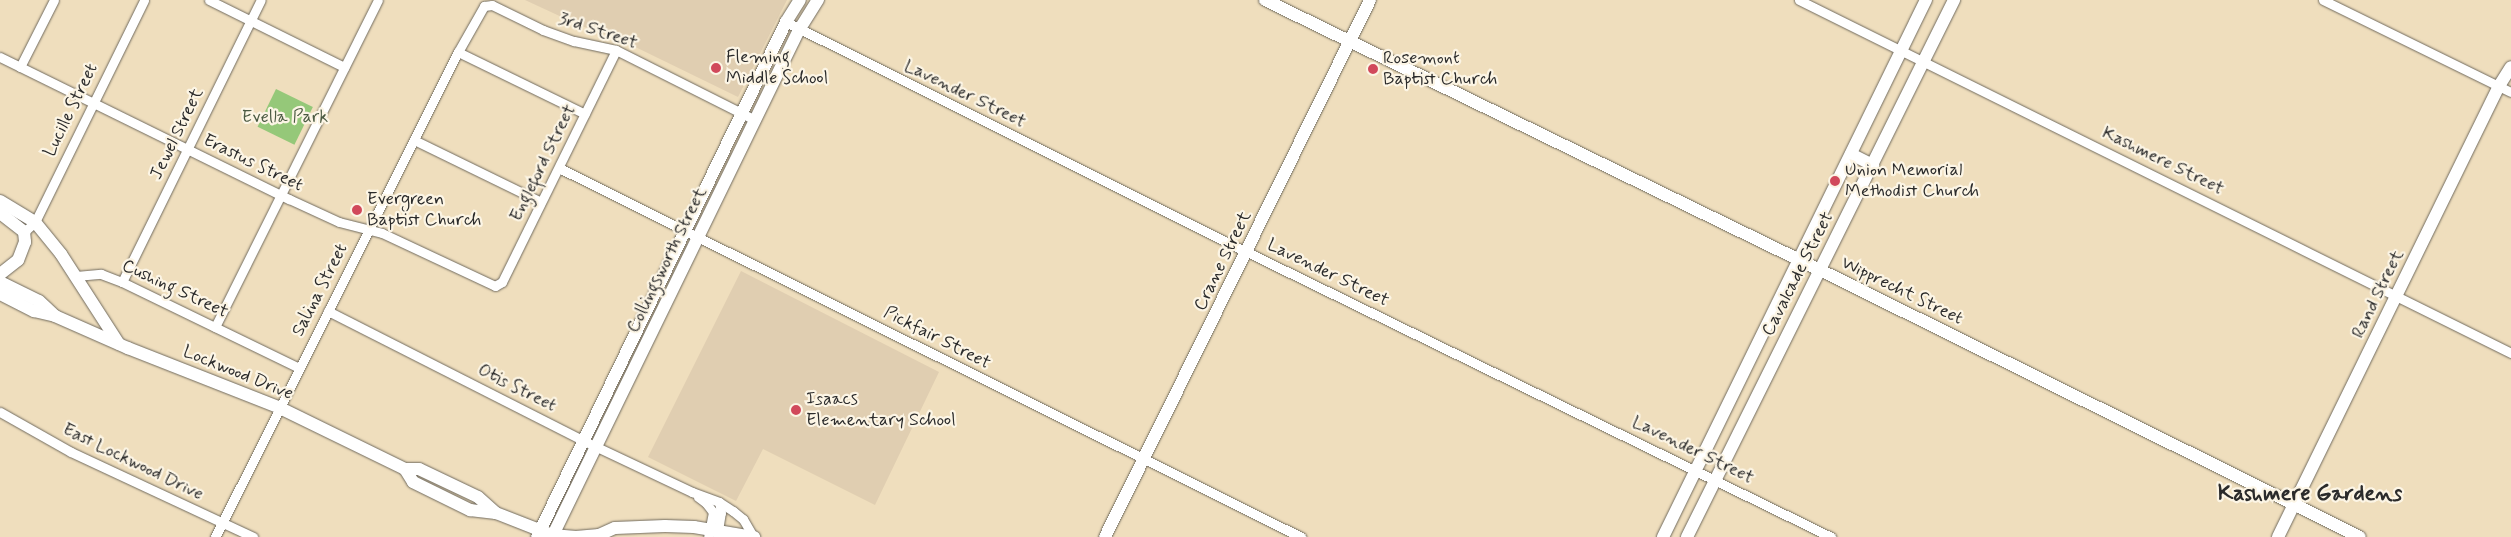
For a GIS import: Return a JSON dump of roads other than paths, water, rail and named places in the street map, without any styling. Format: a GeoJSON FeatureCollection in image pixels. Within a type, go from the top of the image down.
{"type":"FeatureCollection","features":[{"type":"Feature","properties":{"kind":"main road","name":"Collingsworth Street"},"geometry":{"type":"LineString","coordinates":[[538,534],[786,22],[800,0]]}},
{"type":"Feature","properties":{"kind":"main road","name":"Collingsworth Street"},"geometry":{"type":"LineString","coordinates":[[552,536],[799,30],[818,0]]}},
{"type":"Feature","properties":{"kind":"main road","name":"Wipprecht Street"},"geometry":{"type":"LineString","coordinates":[[1266,0],[1820,270],[2360,537]]}},
{"type":"Feature","properties":{"kind":"main road","name":"Crane Street"},"geometry":{"type":"LineString","coordinates":[[1105,537],[1370,0]]}},
{"type":"Feature","properties":{"kind":"main road","name":"Cavalcade Street"},"geometry":{"type":"LineString","coordinates":[[1663,537],[1926,0]]}},
{"type":"Feature","properties":{"kind":"main road","name":"Cavalcade Street"},"geometry":{"type":"LineString","coordinates":[[1687,537],[1954,0]]}},
{"type":"Feature","properties":{"kind":"main road","name":"Rand Street"},"geometry":{"type":"LineString","coordinates":[[2278,537],[2396,296],[2505,89],[2511,67]]}},
{"type":"Feature","properties":{"kind":"main road"},"geometry":{"type":"LineString","coordinates":[[1850,154],[1872,165]]}},
{"type":"Feature","properties":{"kind":"main road"},"geometry":{"type":"LineString","coordinates":[[0,202],[35,222],[76,276],[119,344]]}},
{"type":"Feature","properties":{"kind":"main road"},"geometry":{"type":"LineString","coordinates":[[0,213],[24,232],[25,242],[18,260],[0,274]]}},
{"type":"Feature","properties":{"kind":"main road","name":"Lockwood Drive"},"geometry":{"type":"LineString","coordinates":[[1,292],[34,311],[55,316],[119,344],[278,407],[405,469],[419,469],[478,497],[496,512],[538,534],[576,537],[601,536],[615,528],[665,526],[714,534],[754,537]]}},
{"type":"Feature","properties":{"kind":"main road"},"geometry":{"type":"LineString","coordinates":[[1748,364],[1768,375]]}},
{"type":"Feature","properties":{"kind":"street"},"geometry":{"type":"LineString","coordinates":[[20,67],[54,0]]}},
{"type":"Feature","properties":{"kind":"street","name":"Lucille Street"},"geometry":{"type":"LineString","coordinates":[[24,232],[35,222],[144,0]]}},
{"type":"Feature","properties":{"kind":"street"},"geometry":{"type":"LineString","coordinates":[[209,0],[344,67]]}},
{"type":"Feature","properties":{"kind":"street","name":"Jewel Street"},"geometry":{"type":"LineString","coordinates":[[122,282],[261,0]]}},
{"type":"Feature","properties":{"kind":"street"},"geometry":{"type":"LineString","coordinates":[[215,326],[378,0]]}},
{"type":"Feature","properties":{"kind":"street","name":"Kashmere Street"},"geometry":{"type":"LineString","coordinates":[[1799,0],[2511,353]]}},
{"type":"Feature","properties":{"kind":"street"},"geometry":{"type":"LineString","coordinates":[[2323,0],[2505,89]]}},
{"type":"Feature","properties":{"kind":"street","name":"3rd Street"},"geometry":{"type":"LineString","coordinates":[[484,6],[492,5],[544,30],[574,41],[616,50],[755,120]]}},
{"type":"Feature","properties":{"kind":"street","name":"Salina Street"},"geometry":{"type":"LineString","coordinates":[[215,537],[278,407],[369,231],[458,52],[484,6]]}},
{"type":"Feature","properties":{"kind":"street","name":"Lavender Street"},"geometry":{"type":"LineString","coordinates":[[786,22],[1247,252],[1831,537]]}},
{"type":"Feature","properties":{"kind":"street","name":"Engleford Street"},"geometry":{"type":"LineString","coordinates":[[495,286],[502,282],[616,50]]}},
{"type":"Feature","properties":{"kind":"street"},"geometry":{"type":"LineString","coordinates":[[458,52],[585,114]]}},
{"type":"Feature","properties":{"kind":"street","name":"Erastus Street"},"geometry":{"type":"LineString","coordinates":[[1,59],[93,102],[281,195],[340,222],[382,233],[495,286]]}},
{"type":"Feature","properties":{"kind":"street"},"geometry":{"type":"LineString","coordinates":[[414,140],[541,202]]}},
{"type":"Feature","properties":{"kind":"street","name":"Pickfair Street"},"geometry":{"type":"LineString","coordinates":[[559,168],[685,229],[1300,537]]}},
{"type":"Feature","properties":{"kind":"street","name":"Cushing Street"},"geometry":{"type":"LineString","coordinates":[[76,276],[101,274],[122,282],[298,368]]}},
{"type":"Feature","properties":{"kind":"street","name":"Otis Street"},"geometry":{"type":"LineString","coordinates":[[328,311],[582,440],[734,510],[743,519],[754,537]]}},
{"type":"Feature","properties":{"kind":"street","name":"East Lockwood Drive"},"geometry":{"type":"LineString","coordinates":[[0,412],[71,452],[253,537]]}},
{"type":"Feature","properties":{"kind":"street","name":"Otis Street"},"geometry":{"type":"LineString","coordinates":[[692,492],[706,503],[713,512],[714,534]]}},
{"type":"Feature","properties":{"kind":"street"},"geometry":{"type":"LineString","coordinates":[[714,534],[721,513],[718,502]]}},
{"type":"Feature","properties":{"kind":"place","name":"Fleming Middle School"},"geometry":{"type":"Point","coordinates":[716,68]}},
{"type":"Feature","properties":{"kind":"place","name":"Rosemont Baptist Church"},"geometry":{"type":"Point","coordinates":[1373,69]}},
{"type":"Feature","properties":{"kind":"place","name":"Union Memorial Methodist Church"},"geometry":{"type":"Point","coordinates":[1835,181]}},
{"type":"Feature","properties":{"kind":"place","name":"Evergreen Baptist Church"},"geometry":{"type":"Point","coordinates":[357,210]}},
{"type":"Feature","properties":{"kind":"place","name":"Isaacs Elementary School"},"geometry":{"type":"Point","coordinates":[796,410]}},
{"type":"Feature","properties":{"kind":"district","name":"Kashmere Gardens"},"geometry":{"type":"Point","coordinates":[2310,495]}},
{"type":"Feature","properties":{"kind":"park label","name":"Evella Park"},"geometry":{"type":"Point","coordinates":[285,117]}}]}
